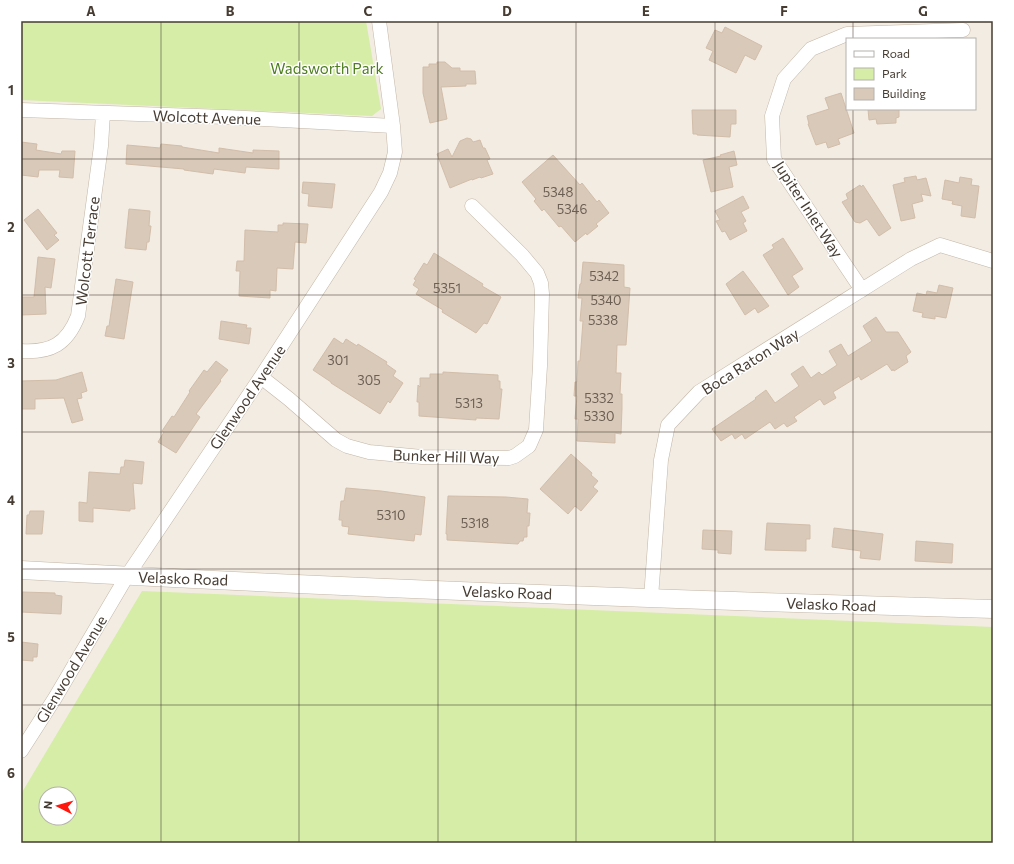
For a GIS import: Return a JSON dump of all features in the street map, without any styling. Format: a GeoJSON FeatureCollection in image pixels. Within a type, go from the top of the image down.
{"type":"FeatureCollection","features":[{"type":"Feature","properties":{"kind":"street","name":"Glenwood Avenue"},"geometry":{"type":"LineString","coordinates":[[21,751],[55,698],[127,576],[381,192],[390,173],[395,152],[379,21]]}},
{"type":"Feature","properties":{"kind":"street","name":"Jupiter Inlet Way"},"geometry":{"type":"LineString","coordinates":[[862,290],[774,159],[772,116],[784,79],[811,49],[848,34],[963,30]]}},
{"type":"Feature","properties":{"kind":"street","name":"Wolcott Avenue"},"geometry":{"type":"LineString","coordinates":[[21,110],[226,117],[393,126]]}},
{"type":"Feature","properties":{"kind":"street","name":"Wolcott Terrace"},"geometry":{"type":"LineString","coordinates":[[21,351],[36,352],[58,344],[67,337],[74,328],[78,316],[101,146],[103,113]]}},
{"type":"Feature","properties":{"kind":"street","name":"Bunker Hill Way"},"geometry":{"type":"LineString","coordinates":[[260,377],[289,399],[336,440],[347,446],[369,452],[422,457],[509,458],[515,456],[529,446],[536,430],[540,366],[541,283],[537,273],[522,255],[472,206]]}},
{"type":"Feature","properties":{"kind":"street","name":"Boca Raton Way"},"geometry":{"type":"LineString","coordinates":[[651,598],[661,460],[668,425],[699,392],[911,259],[940,245],[993,261]]}},
{"type":"Feature","properties":{"kind":"street","name":"Velasko Road"},"geometry":{"type":"LineString","coordinates":[[21,570],[127,576],[651,598],[993,609]]}},
{"type":"Feature","properties":{"kind":"green space","name":"Wadsworth Park"},"geometry":{"type":"Polygon","coordinates":[[[21,21],[366,21],[381,109],[372,116],[21,100],[21,21]]]}},
{"type":"Feature","properties":{"kind":"green space"},"geometry":{"type":"Polygon","coordinates":[[[142,591],[993,627],[993,843],[21,843],[21,794],[142,591]]]}},
{"type":"Feature","properties":{"kind":"building"},"geometry":{"type":"Polygon","coordinates":[[[725,27],[762,46],[755,60],[745,55],[736,73],[709,60],[713,51],[706,48],[715,30],[722,33],[725,27]]]}},
{"type":"Feature","properties":{"kind":"building"},"geometry":{"type":"Polygon","coordinates":[[[437,62],[445,62],[452,68],[460,68],[460,71],[475,71],[476,84],[441,87],[447,119],[430,123],[423,93],[423,67],[429,67],[429,64],[437,64],[437,62]]]}},
{"type":"Feature","properties":{"kind":"building"},"geometry":{"type":"Polygon","coordinates":[[[841,93],[854,133],[838,139],[840,144],[828,148],[826,142],[816,145],[808,124],[807,116],[829,109],[825,98],[841,93]]]}},
{"type":"Feature","properties":{"kind":"building"},"geometry":{"type":"Polygon","coordinates":[[[692,110],[736,110],[736,124],[731,124],[730,137],[693,134],[692,110]]]}},
{"type":"Feature","properties":{"kind":"building"},"geometry":{"type":"Polygon","coordinates":[[[868,110],[899,110],[899,117],[896,118],[896,123],[877,124],[876,119],[869,120],[868,110]]]}},
{"type":"Feature","properties":{"kind":"building"},"geometry":{"type":"Polygon","coordinates":[[[467,138],[471,139],[473,142],[480,140],[490,159],[487,160],[493,174],[472,179],[450,188],[437,154],[448,149],[452,157],[460,141],[467,138]]]}},
{"type":"Feature","properties":{"kind":"building"},"geometry":{"type":"Polygon","coordinates":[[[21,142],[37,144],[36,150],[61,154],[62,151],[75,151],[73,178],[59,177],[60,170],[39,170],[38,177],[21,175],[21,142]]]}},
{"type":"Feature","properties":{"kind":"building"},"geometry":{"type":"Polygon","coordinates":[[[161,144],[182,146],[219,153],[219,148],[253,153],[253,150],[279,151],[279,169],[246,167],[245,173],[214,169],[213,174],[184,169],[126,164],[127,145],[160,148],[161,144]]]}},
{"type":"Feature","properties":{"kind":"building"},"geometry":{"type":"Polygon","coordinates":[[[734,151],[737,165],[729,167],[733,187],[711,192],[703,160],[734,151]]]}},
{"type":"Feature","properties":{"kind":"building"},"geometry":{"type":"Polygon","coordinates":[[[553,155],[580,185],[582,183],[597,202],[599,200],[609,213],[596,224],[598,226],[575,242],[561,226],[559,227],[544,209],[542,211],[534,201],[536,199],[522,182],[553,155]]]}},
{"type":"Feature","properties":{"kind":"building"},"geometry":{"type":"Polygon","coordinates":[[[916,176],[917,180],[926,178],[931,196],[921,194],[923,201],[912,204],[915,218],[901,221],[893,185],[905,182],[904,178],[916,176]]]}},
{"type":"Feature","properties":{"kind":"building"},"geometry":{"type":"Polygon","coordinates":[[[960,177],[972,179],[971,185],[979,186],[975,218],[961,216],[962,206],[952,204],[953,201],[942,199],[945,180],[959,183],[960,177]]]}},
{"type":"Feature","properties":{"kind":"building"},"geometry":{"type":"Polygon","coordinates":[[[303,182],[335,184],[332,208],[308,206],[309,194],[302,193],[303,182]]]}},
{"type":"Feature","properties":{"kind":"building"},"geometry":{"type":"Polygon","coordinates":[[[860,185],[861,187],[863,185],[891,228],[879,236],[867,219],[860,223],[855,222],[842,202],[848,199],[846,194],[860,185]]]}},
{"type":"Feature","properties":{"kind":"building"},"geometry":{"type":"Polygon","coordinates":[[[743,196],[749,208],[741,212],[746,221],[743,223],[747,231],[730,240],[725,231],[722,232],[716,221],[720,220],[715,211],[743,196]]]}},
{"type":"Feature","properties":{"kind":"building"},"geometry":{"type":"Polygon","coordinates":[[[38,209],[57,233],[54,235],[59,240],[47,250],[24,220],[38,209]]]}},
{"type":"Feature","properties":{"kind":"building"},"geometry":{"type":"Polygon","coordinates":[[[129,209],[150,211],[149,226],[151,226],[149,242],[147,242],[146,250],[125,248],[129,209]]]}},
{"type":"Feature","properties":{"kind":"building"},"geometry":{"type":"Polygon","coordinates":[[[283,223],[308,224],[306,243],[295,242],[293,269],[277,268],[276,291],[270,290],[270,298],[239,296],[240,271],[236,271],[237,261],[244,261],[245,230],[278,232],[278,225],[283,225],[283,223]]]}},
{"type":"Feature","properties":{"kind":"building"},"geometry":{"type":"Polygon","coordinates":[[[783,238],[803,269],[792,276],[799,287],[788,295],[763,255],[774,248],[772,245],[783,238]]]}},
{"type":"Feature","properties":{"kind":"building"},"geometry":{"type":"Polygon","coordinates":[[[434,253],[483,284],[482,286],[501,297],[487,324],[484,323],[476,333],[442,312],[443,310],[416,294],[419,289],[413,285],[416,280],[414,279],[424,263],[427,265],[434,253]]]}},
{"type":"Feature","properties":{"kind":"building"},"geometry":{"type":"Polygon","coordinates":[[[38,257],[55,259],[51,288],[45,287],[46,314],[21,315],[21,297],[34,297],[38,257]]]}},
{"type":"Feature","properties":{"kind":"building"},"geometry":{"type":"Polygon","coordinates":[[[583,262],[624,265],[624,287],[630,288],[626,345],[617,345],[616,373],[621,373],[620,394],[622,394],[622,408],[621,434],[615,433],[615,443],[577,441],[578,419],[575,419],[577,396],[574,396],[575,382],[577,382],[578,361],[580,361],[583,321],[580,321],[582,298],[578,298],[583,262]]]}},
{"type":"Feature","properties":{"kind":"building"},"geometry":{"type":"Polygon","coordinates":[[[743,271],[769,306],[758,313],[755,308],[745,315],[726,284],[743,271]]]}},
{"type":"Feature","properties":{"kind":"building"},"geometry":{"type":"Polygon","coordinates":[[[116,279],[133,282],[124,339],[105,336],[107,326],[109,326],[116,279]]]}},
{"type":"Feature","properties":{"kind":"building"},"geometry":{"type":"Polygon","coordinates":[[[939,285],[953,288],[946,318],[935,316],[935,319],[922,317],[923,313],[913,311],[917,293],[926,295],[927,291],[937,293],[939,285]]]}},
{"type":"Feature","properties":{"kind":"building"},"geometry":{"type":"Polygon","coordinates":[[[876,317],[886,332],[898,332],[911,352],[906,356],[908,362],[894,371],[893,369],[892,371],[887,364],[861,380],[859,376],[833,392],[836,398],[824,405],[820,399],[794,417],[797,421],[787,427],[784,423],[775,429],[770,422],[745,439],[742,434],[735,439],[732,434],[721,441],[712,429],[756,399],[755,398],[766,390],[775,403],[799,386],[791,374],[803,366],[811,378],[819,372],[822,375],[837,365],[829,351],[841,344],[848,356],[872,341],[863,326],[876,317]]]}},
{"type":"Feature","properties":{"kind":"building"},"geometry":{"type":"Polygon","coordinates":[[[221,321],[247,325],[246,328],[251,328],[249,344],[219,339],[221,321]]]}},
{"type":"Feature","properties":{"kind":"building"},"geometry":{"type":"Polygon","coordinates":[[[334,338],[343,344],[346,339],[357,346],[358,344],[387,362],[386,364],[396,371],[393,376],[403,383],[390,403],[388,401],[380,414],[313,370],[334,338]]]}},
{"type":"Feature","properties":{"kind":"building"},"geometry":{"type":"Polygon","coordinates":[[[216,361],[228,370],[196,414],[200,417],[176,453],[158,442],[164,432],[162,431],[172,416],[174,417],[190,392],[189,391],[204,370],[207,372],[216,361]]]}},
{"type":"Feature","properties":{"kind":"building"},"geometry":{"type":"Polygon","coordinates":[[[82,372],[87,391],[81,393],[82,398],[77,399],[83,420],[72,423],[64,398],[35,399],[35,409],[21,409],[21,381],[56,380],[82,372]]]}},
{"type":"Feature","properties":{"kind":"building"},"geometry":{"type":"Polygon","coordinates":[[[443,372],[498,375],[500,389],[502,389],[499,419],[476,418],[476,420],[419,416],[419,402],[417,402],[420,378],[430,378],[430,374],[443,374],[443,372]]]}},
{"type":"Feature","properties":{"kind":"building"},"geometry":{"type":"Polygon","coordinates":[[[571,454],[592,473],[591,475],[598,481],[593,487],[598,491],[581,511],[575,506],[568,514],[540,489],[571,454]]]}},
{"type":"Feature","properties":{"kind":"building"},"geometry":{"type":"Polygon","coordinates":[[[125,460],[144,462],[142,484],[133,483],[135,509],[130,509],[130,511],[93,508],[93,522],[79,521],[79,502],[87,503],[89,472],[120,474],[121,467],[124,467],[125,460]]]}},
{"type":"Feature","properties":{"kind":"building"},"geometry":{"type":"Polygon","coordinates":[[[346,488],[425,497],[421,535],[415,534],[414,541],[348,534],[349,527],[342,526],[342,520],[339,520],[341,501],[344,501],[346,488]]]}},
{"type":"Feature","properties":{"kind":"building"},"geometry":{"type":"Polygon","coordinates":[[[448,496],[528,499],[527,513],[530,513],[529,526],[527,526],[527,537],[524,537],[523,541],[520,541],[518,544],[447,540],[448,496]]]}},
{"type":"Feature","properties":{"kind":"building"},"geometry":{"type":"Polygon","coordinates":[[[30,511],[44,511],[42,534],[26,534],[27,515],[29,515],[30,511]]]}},
{"type":"Feature","properties":{"kind":"building"},"geometry":{"type":"Polygon","coordinates":[[[767,523],[810,525],[810,539],[806,539],[806,551],[765,550],[767,523]]]}},
{"type":"Feature","properties":{"kind":"building"},"geometry":{"type":"Polygon","coordinates":[[[834,528],[883,534],[880,560],[860,558],[861,551],[832,547],[834,528]]]}},
{"type":"Feature","properties":{"kind":"building"},"geometry":{"type":"Polygon","coordinates":[[[703,530],[732,531],[731,554],[718,553],[718,550],[702,549],[703,530]]]}},
{"type":"Feature","properties":{"kind":"building"},"geometry":{"type":"Polygon","coordinates":[[[916,541],[953,544],[952,563],[915,561],[916,541]]]}},
{"type":"Feature","properties":{"kind":"building"},"geometry":{"type":"Polygon","coordinates":[[[22,592],[55,593],[55,595],[62,596],[61,614],[21,612],[22,592]]]}},
{"type":"Feature","properties":{"kind":"building"},"geometry":{"type":"Polygon","coordinates":[[[21,642],[38,644],[37,657],[33,657],[33,661],[21,660],[21,642]]]}}]}
